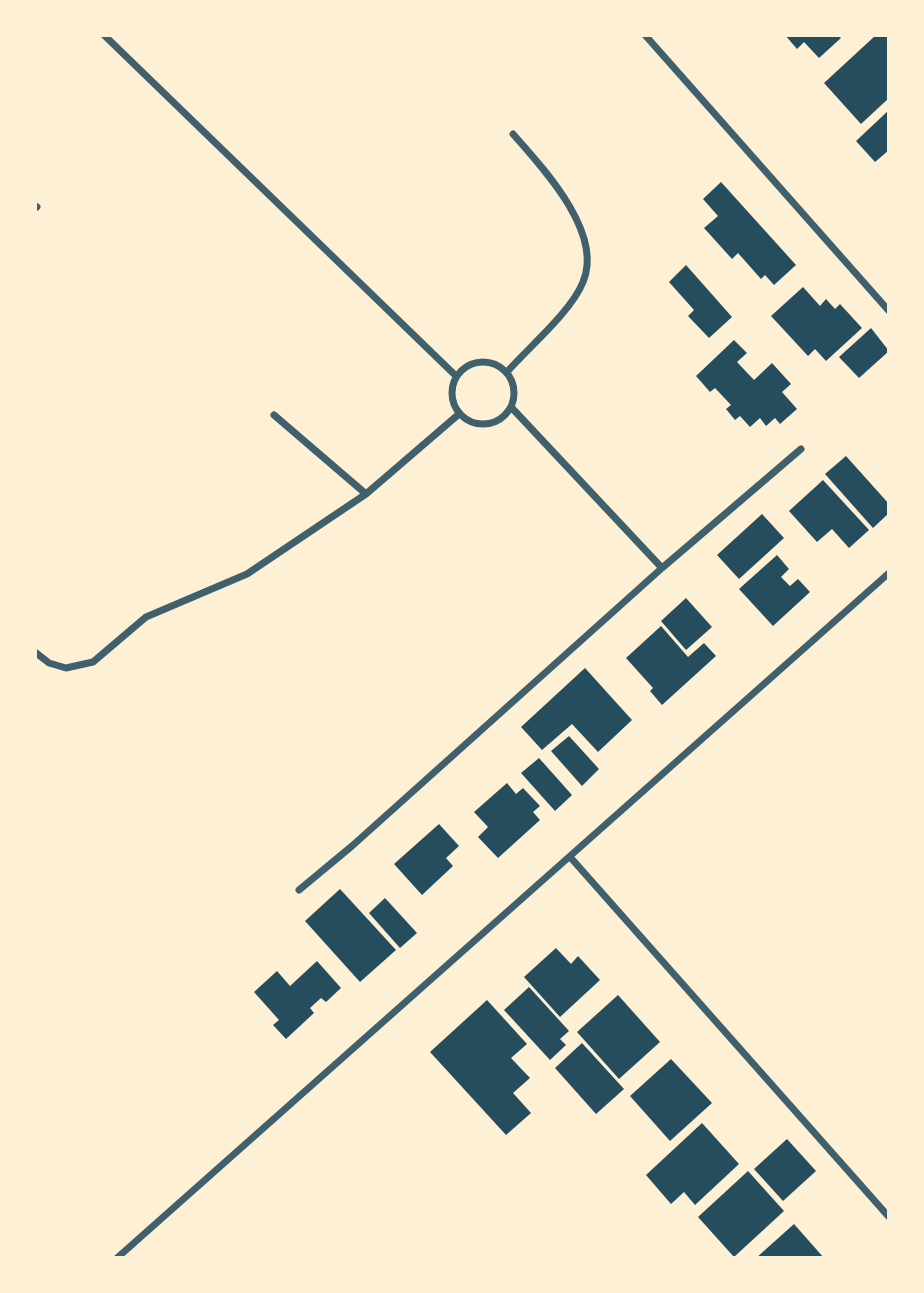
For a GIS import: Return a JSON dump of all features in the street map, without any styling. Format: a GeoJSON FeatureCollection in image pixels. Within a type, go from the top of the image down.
{"type":"FeatureCollection","features":[{"type":"Feature","properties":{"kind":"street"},"geometry":{"type":"LineString","coordinates":[[104,35],[456,376]]}},
{"type":"Feature","properties":{"kind":"street"},"geometry":{"type":"LineString","coordinates":[[645,35],[889,310]]}},
{"type":"Feature","properties":{"kind":"street"},"geometry":{"type":"LineString","coordinates":[[507,372],[569,304],[583,282],[587,263],[579,225],[566,202],[547,172],[513,134]]}},
{"type":"Feature","properties":{"kind":"street"},"geometry":{"type":"LineString","coordinates":[[481,361],[495,363],[507,372],[513,383],[511,407],[493,423],[469,422],[459,414],[451,395],[456,376],[467,365],[481,361]]}},
{"type":"Feature","properties":{"kind":"street"},"geometry":{"type":"LineString","coordinates":[[511,407],[662,568]]}},
{"type":"Feature","properties":{"kind":"street"},"geometry":{"type":"LineString","coordinates":[[35,652],[49,663],[66,668],[93,662],[146,617],[247,574],[366,494],[459,414]]}},
{"type":"Feature","properties":{"kind":"street"},"geometry":{"type":"LineString","coordinates":[[274,415],[366,494]]}},
{"type":"Feature","properties":{"kind":"street"},"geometry":{"type":"LineString","coordinates":[[299,890],[352,846],[662,568],[801,449]]}},
{"type":"Feature","properties":{"kind":"street"},"geometry":{"type":"LineString","coordinates":[[118,1257],[571,858],[889,573]]}},
{"type":"Feature","properties":{"kind":"street"},"geometry":{"type":"LineString","coordinates":[[571,858],[889,1217]]}},
{"type":"Feature","properties":{"kind":"building"},"geometry":{"type":"Polygon","coordinates":[[[785,35],[838,35],[841,38],[819,58],[804,42],[797,49],[785,35]]]}},
{"type":"Feature","properties":{"kind":"building"},"geometry":{"type":"Polygon","coordinates":[[[876,35],[889,35],[889,98],[861,124],[824,83],[876,35]]]}},
{"type":"Feature","properties":{"kind":"building"},"geometry":{"type":"Polygon","coordinates":[[[889,110],[889,150],[875,162],[856,141],[889,110]]]}},
{"type":"Feature","properties":{"kind":"building"},"geometry":{"type":"Polygon","coordinates":[[[721,182],[796,265],[774,285],[765,275],[761,279],[738,253],[732,259],[704,228],[718,216],[703,199],[721,182]]]}},
{"type":"Feature","properties":{"kind":"building"},"geometry":{"type":"Polygon","coordinates":[[[686,265],[732,317],[709,338],[688,316],[694,310],[669,282],[686,265]]]}},
{"type":"Feature","properties":{"kind":"building"},"geometry":{"type":"Polygon","coordinates":[[[803,287],[820,306],[826,299],[835,309],[840,304],[862,328],[826,361],[815,349],[808,356],[771,316],[803,287]]]}},
{"type":"Feature","properties":{"kind":"building"},"geometry":{"type":"Polygon","coordinates":[[[871,328],[889,351],[859,378],[839,357],[871,328]]]}},
{"type":"Feature","properties":{"kind":"building"},"geometry":{"type":"Polygon","coordinates":[[[734,340],[747,353],[737,362],[754,380],[772,363],[791,384],[782,392],[797,409],[780,424],[775,418],[766,426],[760,418],[750,427],[740,416],[735,420],[726,409],[731,405],[715,388],[710,392],[696,376],[734,340]]]}},
{"type":"Feature","properties":{"kind":"building"},"geometry":{"type":"Polygon","coordinates":[[[846,456],[889,504],[889,513],[873,528],[825,474],[846,456]]]}},
{"type":"Feature","properties":{"kind":"building"},"geometry":{"type":"Polygon","coordinates":[[[823,480],[869,530],[849,548],[832,529],[817,542],[789,511],[823,480]]]}},
{"type":"Feature","properties":{"kind":"building"},"geometry":{"type":"Polygon","coordinates":[[[762,514],[784,538],[739,579],[717,555],[762,514]]]}},
{"type":"Feature","properties":{"kind":"building"},"geometry":{"type":"Polygon","coordinates":[[[777,555],[789,569],[781,577],[790,586],[798,579],[810,592],[773,626],[739,589],[777,555]]]}},
{"type":"Feature","properties":{"kind":"building"},"geometry":{"type":"Polygon","coordinates":[[[686,598],[712,627],[686,650],[661,621],[686,598]]]}},
{"type":"Feature","properties":{"kind":"building"},"geometry":{"type":"Polygon","coordinates":[[[661,626],[688,657],[704,643],[716,656],[662,705],[650,691],[653,688],[626,658],[661,626]]]}},
{"type":"Feature","properties":{"kind":"building"},"geometry":{"type":"Polygon","coordinates":[[[585,668],[632,720],[598,752],[572,724],[542,750],[521,727],[585,668]]]}},
{"type":"Feature","properties":{"kind":"building"},"geometry":{"type":"Polygon","coordinates":[[[569,736],[599,769],[582,786],[551,751],[569,736]]]}},
{"type":"Feature","properties":{"kind":"building"},"geometry":{"type":"Polygon","coordinates":[[[539,758],[572,795],[555,811],[521,773],[539,758]]]}},
{"type":"Feature","properties":{"kind":"building"},"geometry":{"type":"Polygon","coordinates":[[[507,783],[516,794],[523,788],[540,806],[533,812],[540,820],[498,858],[478,837],[488,827],[474,812],[507,783]]]}},
{"type":"Feature","properties":{"kind":"building"},"geometry":{"type":"Polygon","coordinates":[[[439,824],[459,846],[446,858],[453,866],[422,895],[394,864],[439,824]]]}},
{"type":"Feature","properties":{"kind":"building"},"geometry":{"type":"Polygon","coordinates":[[[340,889],[396,950],[360,982],[305,921],[340,889]]]}},
{"type":"Feature","properties":{"kind":"building"},"geometry":{"type":"Polygon","coordinates":[[[385,898],[417,933],[400,948],[369,913],[385,898]]]}},
{"type":"Feature","properties":{"kind":"building"},"geometry":{"type":"Polygon","coordinates":[[[556,948],[571,964],[578,956],[600,980],[560,1017],[524,977],[556,948]]]}},
{"type":"Feature","properties":{"kind":"building"},"geometry":{"type":"Polygon","coordinates":[[[317,961],[341,988],[326,1002],[321,998],[310,1008],[314,1013],[286,1039],[273,1025],[279,1020],[254,992],[277,971],[290,986],[317,961]]]}},
{"type":"Feature","properties":{"kind":"building"},"geometry":{"type":"Polygon","coordinates":[[[529,987],[569,1031],[560,1039],[566,1045],[550,1060],[504,1010],[529,987]]]}},
{"type":"Feature","properties":{"kind":"building"},"geometry":{"type":"Polygon","coordinates":[[[618,995],[660,1042],[619,1079],[577,1032],[618,995]]]}},
{"type":"Feature","properties":{"kind":"building"},"geometry":{"type":"Polygon","coordinates":[[[487,1000],[527,1044],[511,1058],[530,1078],[513,1093],[531,1113],[506,1135],[430,1052],[487,1000]]]}},
{"type":"Feature","properties":{"kind":"building"},"geometry":{"type":"Polygon","coordinates":[[[582,1043],[624,1089],[596,1114],[555,1068],[582,1043]]]}},
{"type":"Feature","properties":{"kind":"building"},"geometry":{"type":"Polygon","coordinates":[[[671,1059],[712,1103],[670,1141],[630,1096],[671,1059]]]}},
{"type":"Feature","properties":{"kind":"building"},"geometry":{"type":"Polygon","coordinates":[[[702,1123],[739,1164],[695,1205],[684,1192],[671,1204],[646,1175],[702,1123]]]}},
{"type":"Feature","properties":{"kind":"building"},"geometry":{"type":"Polygon","coordinates":[[[787,1139],[816,1171],[783,1201],[754,1169],[787,1139]]]}},
{"type":"Feature","properties":{"kind":"building"},"geometry":{"type":"Polygon","coordinates":[[[748,1171],[784,1211],[734,1257],[698,1217],[748,1171]]]}},
{"type":"Feature","properties":{"kind":"building"},"geometry":{"type":"Polygon","coordinates":[[[794,1224],[824,1258],[756,1258],[794,1224]]]}}]}
